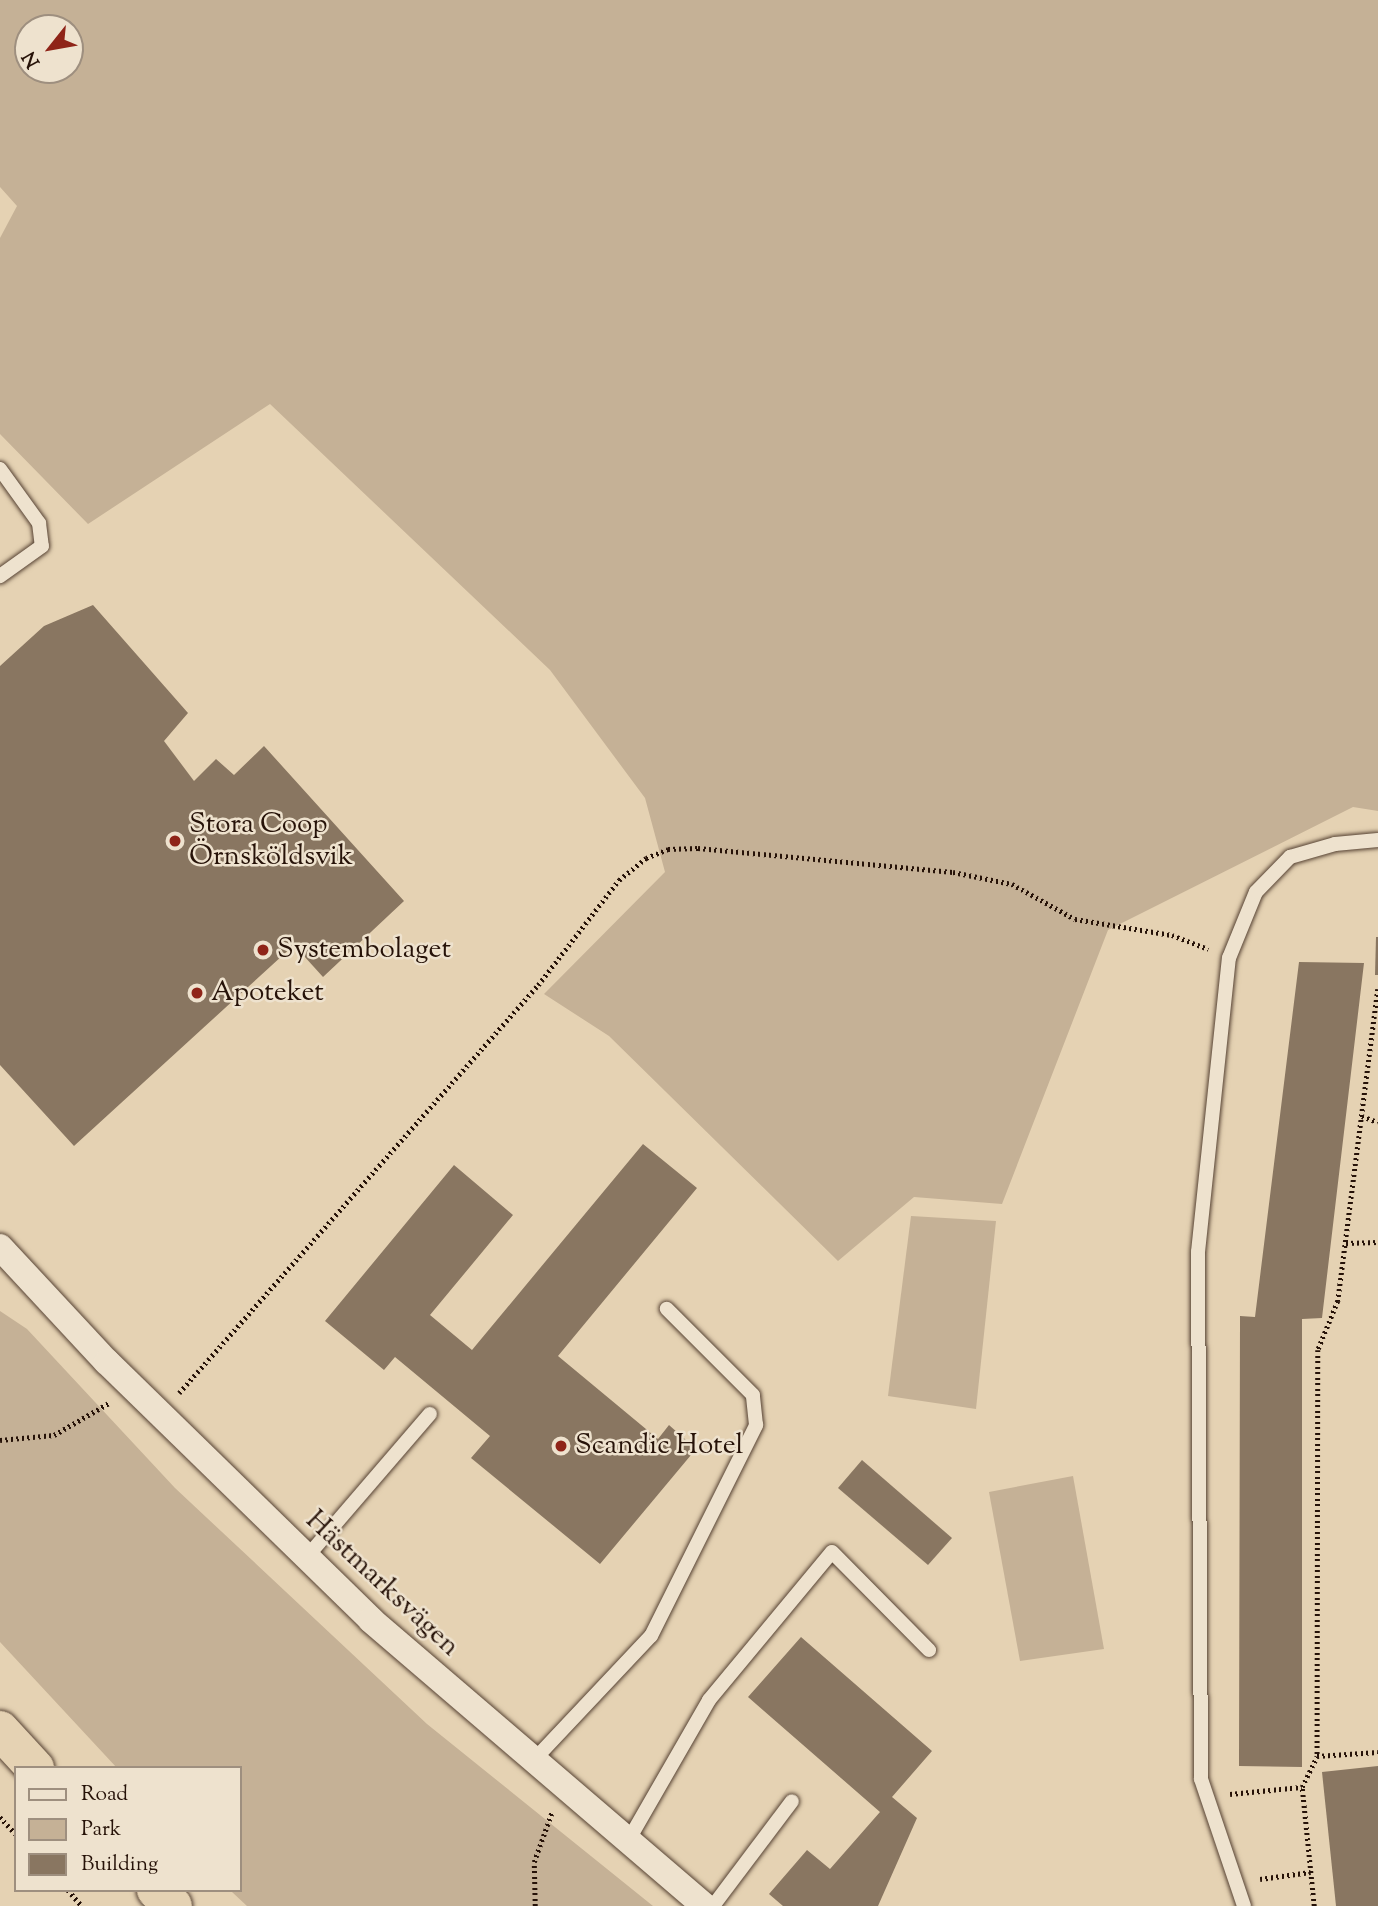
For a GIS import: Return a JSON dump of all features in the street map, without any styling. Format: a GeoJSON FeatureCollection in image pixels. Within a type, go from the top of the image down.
{"type":"FeatureCollection","features":[{"type":"Feature","properties":{"kind":"highway"},"geometry":{"type":"LineString","coordinates":[[0,1730],[32,1766]]}},
{"type":"Feature","properties":{"kind":"highway"},"geometry":{"type":"LineString","coordinates":[[158,1892],[173,1906]]}},
{"type":"Feature","properties":{"kind":"street","name":"Hästmarksvägen"},"geometry":{"type":"LineString","coordinates":[[0,1247],[34,1288],[306,1558],[533,1761],[705,1906]]}},
{"type":"Feature","properties":{"kind":"street","name":"Hästmarksvägen"},"geometry":{"type":"LineString","coordinates":[[0,1267],[34,1288]]}},
{"type":"Feature","properties":{"kind":"lane"},"geometry":{"type":"LineString","coordinates":[[0,469],[39,523],[42,546],[0,576]]}},
{"type":"Feature","properties":{"kind":"lane"},"geometry":{"type":"LineString","coordinates":[[1244,1906],[1201,1779],[1198,1252],[1229,958],[1256,892],[1290,857],[1335,844],[1378,840]]}},
{"type":"Feature","properties":{"kind":"lane"},"geometry":{"type":"LineString","coordinates":[[533,1761],[651,1636],[756,1425],[753,1395],[667,1309]]}},
{"type":"Feature","properties":{"kind":"lane"},"geometry":{"type":"LineString","coordinates":[[306,1558],[430,1414]]}},
{"type":"Feature","properties":{"kind":"lane"},"geometry":{"type":"LineString","coordinates":[[628,1841],[709,1700],[832,1552],[929,1650]]}},
{"type":"Feature","properties":{"kind":"lane"},"geometry":{"type":"LineString","coordinates":[[713,1906],[792,1801]]}},
{"type":"Feature","properties":{"kind":"path"},"geometry":{"type":"LineString","coordinates":[[160,1414],[538,985],[619,880],[646,858],[668,849],[698,848],[953,872],[1013,884],[1075,919],[1172,935],[1229,958]]}},
{"type":"Feature","properties":{"kind":"path"},"geometry":{"type":"LineString","coordinates":[[1314,1906],[1302,1787],[1317,1756],[1318,1350],[1338,1301],[1378,989]]}},
{"type":"Feature","properties":{"kind":"path"},"geometry":{"type":"LineString","coordinates":[[1362,1116],[1378,1122]]}},
{"type":"Feature","properties":{"kind":"path"},"geometry":{"type":"LineString","coordinates":[[1346,1243],[1378,1242]]}},
{"type":"Feature","properties":{"kind":"path"},"geometry":{"type":"LineString","coordinates":[[0,1440],[54,1435],[132,1386]]}},
{"type":"Feature","properties":{"kind":"path"},"geometry":{"type":"LineString","coordinates":[[1317,1756],[1378,1752]]}},
{"type":"Feature","properties":{"kind":"path"},"geometry":{"type":"LineString","coordinates":[[535,1906],[534,1862],[561,1784]]}},
{"type":"Feature","properties":{"kind":"path"},"geometry":{"type":"LineString","coordinates":[[1207,1796],[1302,1787]]}},
{"type":"Feature","properties":{"kind":"path"},"geometry":{"type":"LineString","coordinates":[[0,1817],[14,1832]]}},
{"type":"Feature","properties":{"kind":"path"},"geometry":{"type":"LineString","coordinates":[[1236,1882],[1311,1872]]}},
{"type":"Feature","properties":{"kind":"path"},"geometry":{"type":"LineString","coordinates":[[70,1892],[82,1906]]}},
{"type":"Feature","properties":{"kind":"green space"},"geometry":{"type":"Polygon","coordinates":[[[0,0],[1378,0],[1378,811],[1353,807],[1108,930],[1002,1204],[914,1197],[838,1261],[609,1036],[544,994],[665,872],[645,798],[550,670],[270,404],[88,524],[0,434],[0,238],[17,206],[0,187],[0,0]]]}},
{"type":"Feature","properties":{"kind":"green space"},"geometry":{"type":"Polygon","coordinates":[[[911,1216],[996,1221],[976,1409],[888,1396],[911,1216]]]}},
{"type":"Feature","properties":{"kind":"green space"},"geometry":{"type":"Polygon","coordinates":[[[0,1311],[27,1329],[175,1488],[427,1724],[653,1906],[247,1906],[232,1892],[242,1892],[242,1766],[115,1766],[0,1642],[0,1311]]]}},
{"type":"Feature","properties":{"kind":"green space"},"geometry":{"type":"Polygon","coordinates":[[[1073,1476],[1104,1649],[1020,1661],[989,1492],[1073,1476]]]}},
{"type":"Feature","properties":{"kind":"building","name":"Stora Coop Örnsköldsvik"},"geometry":{"type":"Polygon","coordinates":[[[93,605],[188,713],[164,741],[194,781],[216,759],[234,775],[264,746],[404,901],[323,977],[294,945],[74,1146],[0,1065],[0,666],[44,626],[93,605]]]}},
{"type":"Feature","properties":{"kind":"building"},"geometry":{"type":"Polygon","coordinates":[[[1378,937],[1378,975],[1375,975],[1378,937]]]}},
{"type":"Feature","properties":{"kind":"building"},"geometry":{"type":"Polygon","coordinates":[[[1299,962],[1364,963],[1322,1318],[1302,1319],[1302,1767],[1239,1766],[1240,1316],[1255,1317],[1299,962]]]}},
{"type":"Feature","properties":{"kind":"building"},"geometry":{"type":"Polygon","coordinates":[[[643,1144],[697,1188],[558,1356],[658,1439],[669,1425],[696,1449],[600,1564],[471,1458],[490,1436],[395,1357],[384,1370],[325,1321],[454,1165],[513,1215],[430,1315],[472,1350],[643,1144]]]}},
{"type":"Feature","properties":{"kind":"building"},"geometry":{"type":"Polygon","coordinates":[[[862,1460],[952,1538],[928,1565],[838,1488],[862,1460]]]}},
{"type":"Feature","properties":{"kind":"building"},"geometry":{"type":"Polygon","coordinates":[[[801,1637],[932,1751],[892,1797],[917,1818],[878,1906],[783,1906],[769,1894],[807,1850],[830,1869],[880,1812],[748,1697],[801,1637]]]}},
{"type":"Feature","properties":{"kind":"building"},"geometry":{"type":"Polygon","coordinates":[[[1378,1766],[1378,1906],[1336,1906],[1322,1772],[1378,1766]]]}},
{"type":"Feature","properties":{"kind":"place","name":"Stora Coop Örnsköldsvik"},"geometry":{"type":"Point","coordinates":[175,841]}},
{"type":"Feature","properties":{"kind":"place","name":"Systembolaget"},"geometry":{"type":"Point","coordinates":[263,950]}},
{"type":"Feature","properties":{"kind":"place","name":"Apoteket"},"geometry":{"type":"Point","coordinates":[197,993]}},
{"type":"Feature","properties":{"kind":"place","name":"Scandic Hotel"},"geometry":{"type":"Point","coordinates":[561,1446]}}]}
